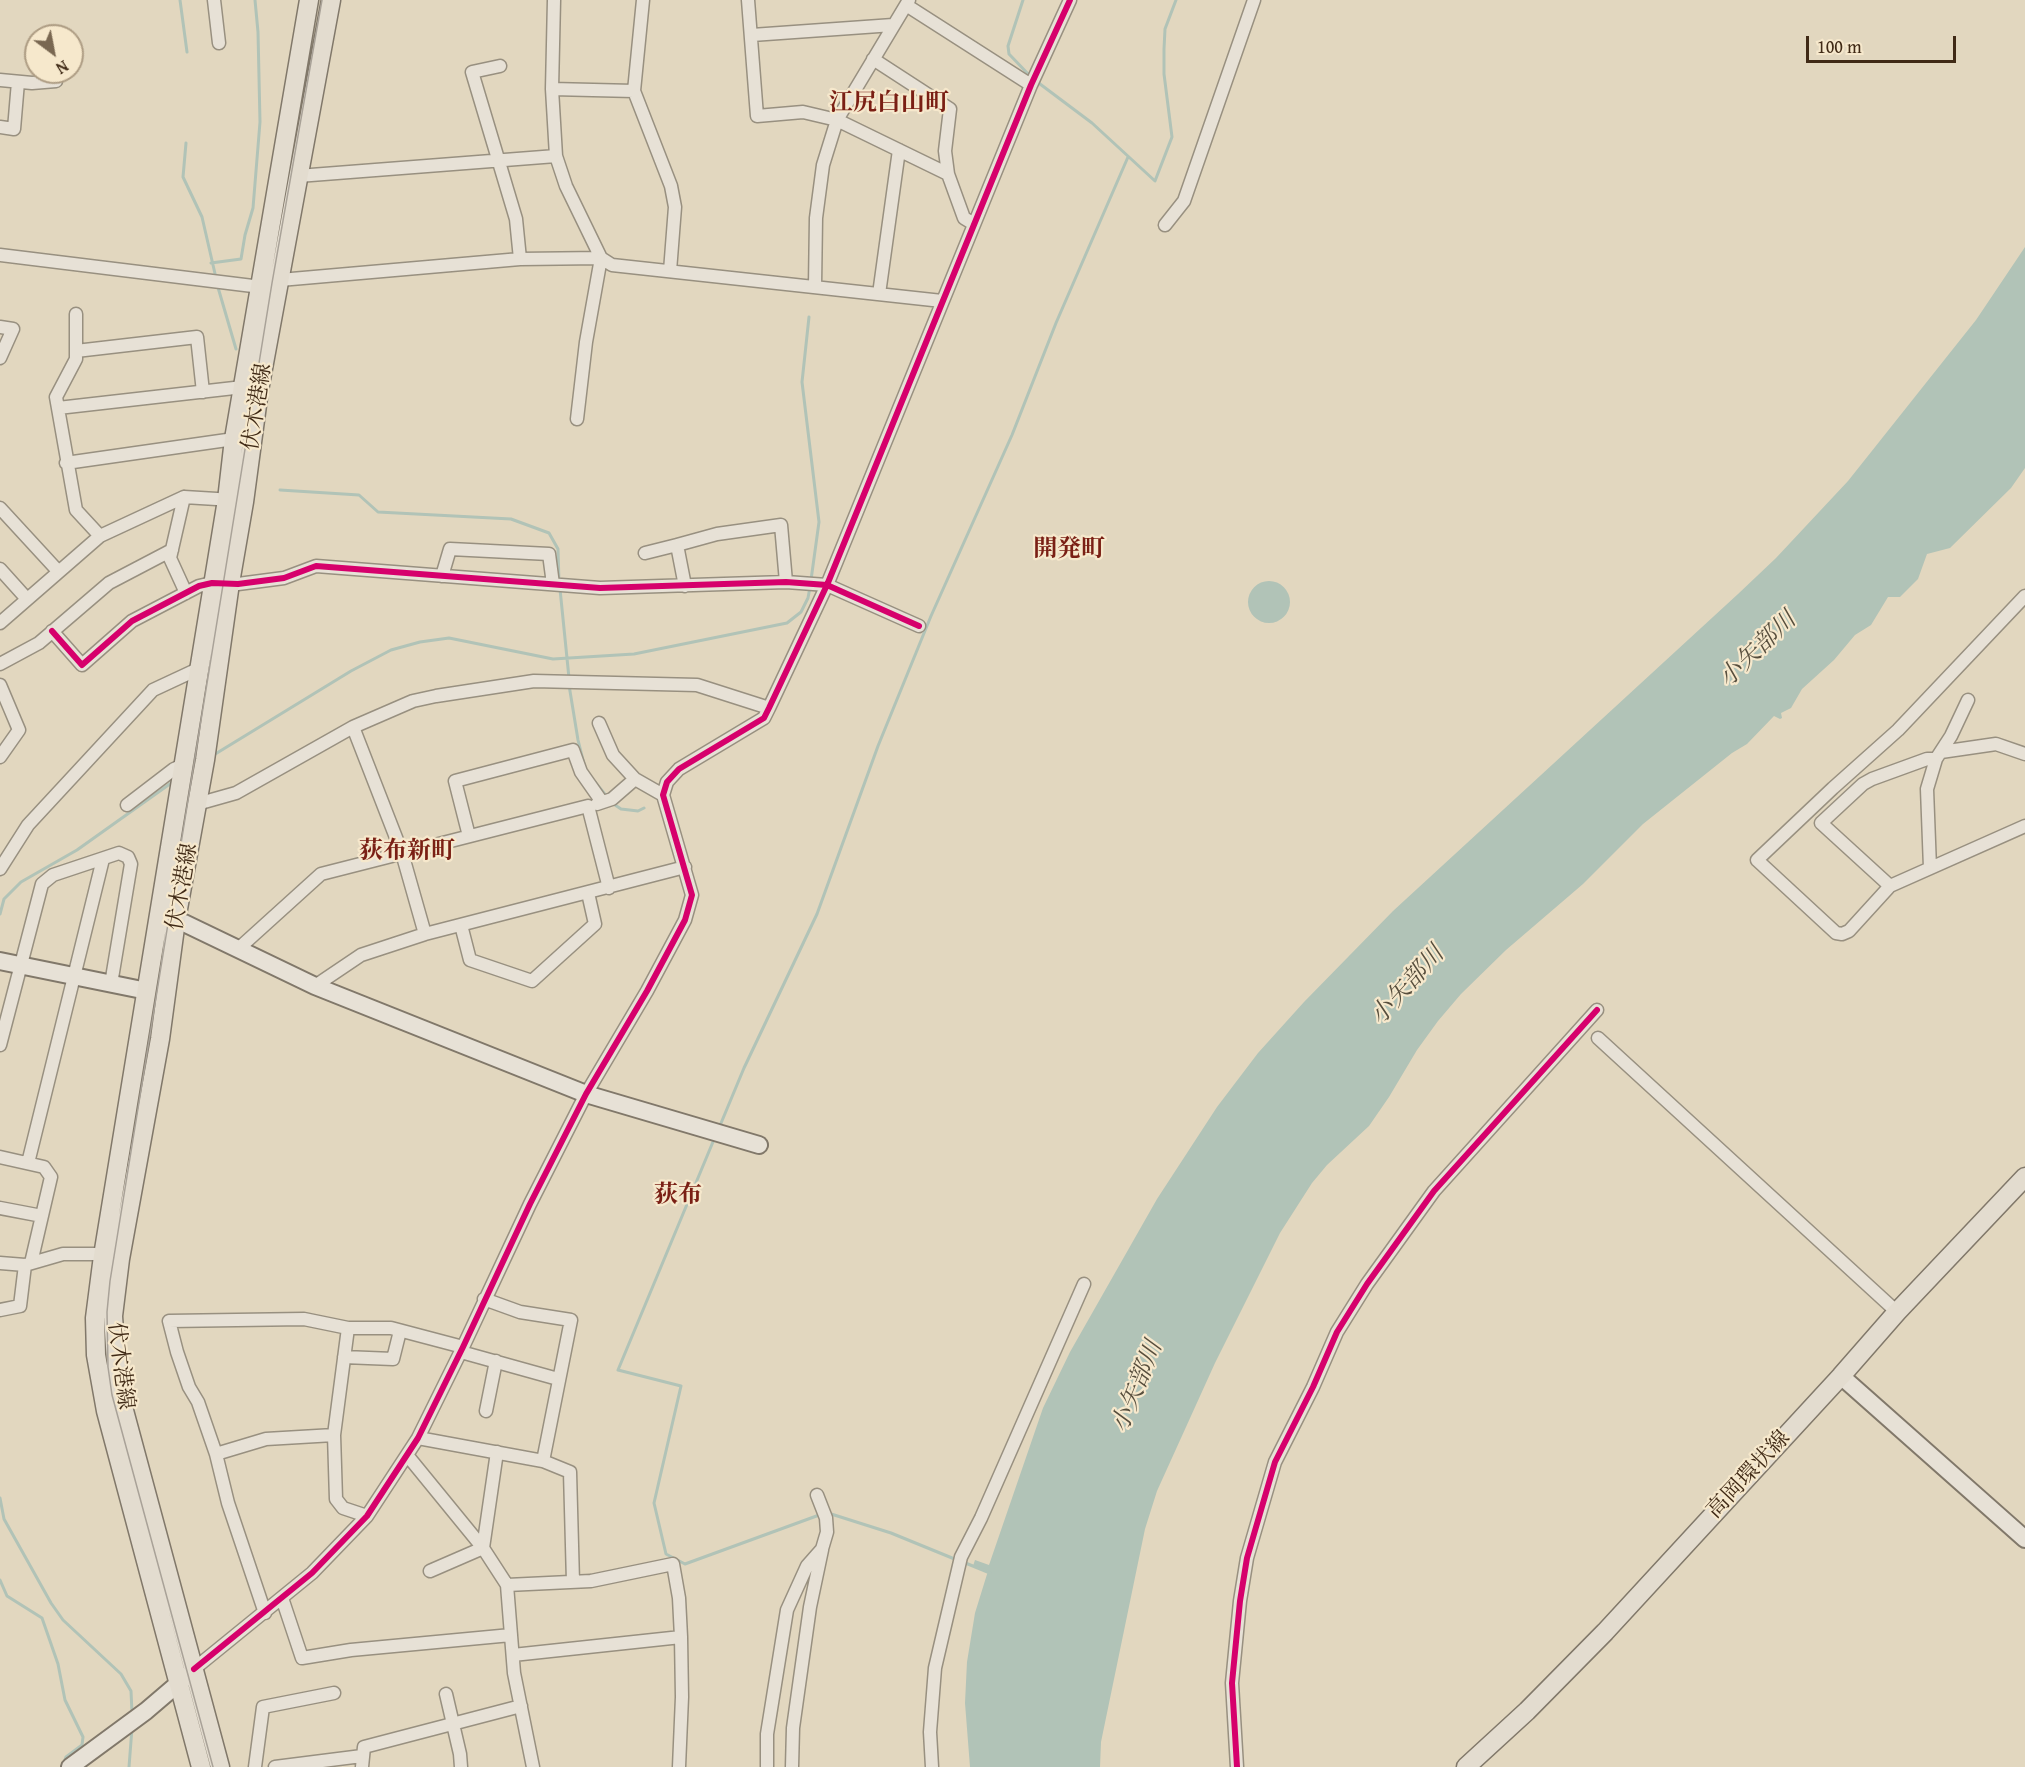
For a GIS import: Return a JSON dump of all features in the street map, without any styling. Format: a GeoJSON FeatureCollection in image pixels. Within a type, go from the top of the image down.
{"type":"FeatureCollection","features":[{"type":"Feature","properties":{"kind":"main road","name":"伏木港線"},"geometry":{"type":"LineString","coordinates":[[236,501],[234,439],[309,0]]}},
{"type":"Feature","properties":{"kind":"main road","name":"伏木港線"},"geometry":{"type":"LineString","coordinates":[[201,1767],[100,1384],[95,1318],[112,1258],[160,1039],[176,920],[197,804],[221,583],[331,0]]}},
{"type":"Feature","properties":{"kind":"main road","name":"伏木港線"},"geometry":{"type":"LineString","coordinates":[[220,1767],[122,1402],[117,1376],[112,1258],[147,990],[198,669],[221,583]]}},
{"type":"Feature","properties":{"kind":"main road","name":"高岡環状線"},"geometry":{"type":"LineString","coordinates":[[1466,1767],[1527,1711],[1605,1632],[1897,1312],[2025,1177]]}},
{"type":"Feature","properties":{"kind":"street"},"geometry":{"type":"LineString","coordinates":[[214,0],[219,43]]}},
{"type":"Feature","properties":{"kind":"street"},"geometry":{"type":"LineString","coordinates":[[554,0],[552,89],[556,156],[566,186],[601,258],[612,265],[942,301]]}},
{"type":"Feature","properties":{"kind":"street"},"geometry":{"type":"LineString","coordinates":[[643,0],[634,90],[671,186],[675,207],[670,271]]}},
{"type":"Feature","properties":{"kind":"street"},"geometry":{"type":"LineString","coordinates":[[748,0],[757,116],[803,112],[837,120],[948,174]]}},
{"type":"Feature","properties":{"kind":"street"},"geometry":{"type":"LineString","coordinates":[[70,1767],[146,1711],[312,1573],[367,1516],[418,1438],[530,1204],[586,1094],[685,921],[692,895],[663,795],[667,782],[679,769],[764,718],[827,585],[1031,85],[1070,0]]}},
{"type":"Feature","properties":{"kind":"street"},"geometry":{"type":"LineString","coordinates":[[1165,225],[1184,201],[1254,0]]}},
{"type":"Feature","properties":{"kind":"street"},"geometry":{"type":"LineString","coordinates":[[815,286],[816,218],[823,165],[837,120],[908,3],[1031,85]]}},
{"type":"Feature","properties":{"kind":"street"},"geometry":{"type":"LineString","coordinates":[[752,35],[893,25]]}},
{"type":"Feature","properties":{"kind":"street"},"geometry":{"type":"LineString","coordinates":[[873,59],[950,109],[945,151],[948,174],[964,218],[974,224]]}},
{"type":"Feature","properties":{"kind":"street"},"geometry":{"type":"LineString","coordinates":[[500,66],[472,72],[516,219],[520,259]]}},
{"type":"Feature","properties":{"kind":"street"},"geometry":{"type":"LineString","coordinates":[[0,80],[24,82]]}},
{"type":"Feature","properties":{"kind":"street"},"geometry":{"type":"LineString","coordinates":[[0,127],[15,129],[18,82]]}},
{"type":"Feature","properties":{"kind":"street"},"geometry":{"type":"LineString","coordinates":[[552,89],[634,90]]}},
{"type":"Feature","properties":{"kind":"street"},"geometry":{"type":"LineString","coordinates":[[879,294],[899,150]]}},
{"type":"Feature","properties":{"kind":"street"},"geometry":{"type":"LineString","coordinates":[[298,176],[556,156]]}},
{"type":"Feature","properties":{"kind":"street"},"geometry":{"type":"LineString","coordinates":[[0,255],[261,287],[280,280],[520,259],[601,258]]}},
{"type":"Feature","properties":{"kind":"street"},"geometry":{"type":"LineString","coordinates":[[578,419],[586,342],[601,258]]}},
{"type":"Feature","properties":{"kind":"street"},"geometry":{"type":"LineString","coordinates":[[76,314],[76,359],[56,397],[76,510],[100,536]]}},
{"type":"Feature","properties":{"kind":"street"},"geometry":{"type":"LineString","coordinates":[[0,327],[13,329],[0,358]]}},
{"type":"Feature","properties":{"kind":"street"},"geometry":{"type":"LineString","coordinates":[[76,351],[197,337],[203,392]]}},
{"type":"Feature","properties":{"kind":"street"},"geometry":{"type":"LineString","coordinates":[[58,408],[243,387]]}},
{"type":"Feature","properties":{"kind":"street"},"geometry":{"type":"LineString","coordinates":[[66,463],[234,439]]}},
{"type":"Feature","properties":{"kind":"street"},"geometry":{"type":"LineString","coordinates":[[184,497],[170,558],[186,593]]}},
{"type":"Feature","properties":{"kind":"street"},"geometry":{"type":"LineString","coordinates":[[0,623],[100,536],[184,497],[236,501]]}},
{"type":"Feature","properties":{"kind":"street"},"geometry":{"type":"LineString","coordinates":[[0,508],[58,571]]}},
{"type":"Feature","properties":{"kind":"street"},"geometry":{"type":"LineString","coordinates":[[645,553],[717,534],[781,525],[786,582]]}},
{"type":"Feature","properties":{"kind":"street"},"geometry":{"type":"LineString","coordinates":[[677,545],[685,586]]}},
{"type":"Feature","properties":{"kind":"street"},"geometry":{"type":"LineString","coordinates":[[442,576],[450,549],[549,554],[553,584]]}},
{"type":"Feature","properties":{"kind":"street"},"geometry":{"type":"LineString","coordinates":[[0,664],[39,643],[109,583],[172,550]]}},
{"type":"Feature","properties":{"kind":"street"},"geometry":{"type":"LineString","coordinates":[[52,632],[82,665],[132,621],[199,586],[284,578],[316,566],[600,588],[786,582],[827,585],[919,626]]}},
{"type":"Feature","properties":{"kind":"street"},"geometry":{"type":"LineString","coordinates":[[0,569],[27,599]]}},
{"type":"Feature","properties":{"kind":"street"},"geometry":{"type":"LineString","coordinates":[[2025,596],[1898,730],[1757,860],[1836,933],[1842,934],[1849,931],[1890,886],[2025,826]]}},
{"type":"Feature","properties":{"kind":"street"},"geometry":{"type":"LineString","coordinates":[[0,869],[28,825],[153,690],[198,669]]}},
{"type":"Feature","properties":{"kind":"street"},"geometry":{"type":"LineString","coordinates":[[197,804],[236,793],[353,727],[413,701],[534,681],[697,685],[769,708]]}},
{"type":"Feature","properties":{"kind":"street"},"geometry":{"type":"LineString","coordinates":[[0,685],[18,730],[0,757]]}},
{"type":"Feature","properties":{"kind":"street"},"geometry":{"type":"LineString","coordinates":[[1930,868],[1927,789],[1939,756],[1968,700]]}},
{"type":"Feature","properties":{"kind":"street"},"geometry":{"type":"LineString","coordinates":[[598,723],[613,755],[636,779],[663,795]]}},
{"type":"Feature","properties":{"kind":"street"},"geometry":{"type":"LineString","coordinates":[[353,727],[402,853],[425,934]]}},
{"type":"Feature","properties":{"kind":"street"},"geometry":{"type":"LineString","coordinates":[[1890,886],[1821,823],[1863,784],[1927,759],[1996,744],[2025,754]]}},
{"type":"Feature","properties":{"kind":"street"},"geometry":{"type":"LineString","coordinates":[[469,836],[455,781],[573,750],[581,772],[602,802]]}},
{"type":"Feature","properties":{"kind":"street"},"geometry":{"type":"LineString","coordinates":[[127,805],[174,769],[183,765]]}},
{"type":"Feature","properties":{"kind":"street"},"geometry":{"type":"LineString","coordinates":[[237,950],[321,874],[612,799],[636,779]]}},
{"type":"Feature","properties":{"kind":"street"},"geometry":{"type":"LineString","coordinates":[[588,806],[609,888]]}},
{"type":"Feature","properties":{"kind":"street"},"geometry":{"type":"LineString","coordinates":[[0,1045],[42,884],[53,875],[119,853],[128,857],[131,864],[111,984]]}},
{"type":"Feature","properties":{"kind":"street"},"geometry":{"type":"LineString","coordinates":[[28,1163],[103,859]]}},
{"type":"Feature","properties":{"kind":"street"},"geometry":{"type":"LineString","coordinates":[[315,986],[362,955],[425,934],[685,867]]}},
{"type":"Feature","properties":{"kind":"street"},"geometry":{"type":"LineString","coordinates":[[461,925],[470,960],[531,981],[595,924],[588,893]]}},
{"type":"Feature","properties":{"kind":"street"},"geometry":{"type":"LineString","coordinates":[[158,917],[176,920],[315,986],[586,1094],[759,1145]]}},
{"type":"Feature","properties":{"kind":"street"},"geometry":{"type":"LineString","coordinates":[[0,961],[147,990]]}},
{"type":"Feature","properties":{"kind":"street"},"geometry":{"type":"LineString","coordinates":[[1237,1767],[1232,1683],[1240,1601],[1247,1558],[1275,1462],[1313,1387],[1337,1332],[1367,1284],[1434,1191],[1597,1010]]}},
{"type":"Feature","properties":{"kind":"street"},"geometry":{"type":"LineString","coordinates":[[1598,1038],[1897,1312]]}},
{"type":"Feature","properties":{"kind":"street"},"geometry":{"type":"LineString","coordinates":[[0,1157],[44,1167],[51,1177],[28,1264],[20,1306],[0,1310]]}},
{"type":"Feature","properties":{"kind":"street"},"geometry":{"type":"LineString","coordinates":[[0,1208],[42,1216]]}},
{"type":"Feature","properties":{"kind":"street"},"geometry":{"type":"LineString","coordinates":[[0,1263],[28,1264],[63,1254],[99,1254],[112,1258]]}},
{"type":"Feature","properties":{"kind":"street"},"geometry":{"type":"LineString","coordinates":[[932,1767],[930,1732],[936,1668],[961,1557],[981,1518],[1084,1284]]}},
{"type":"Feature","properties":{"kind":"street"},"geometry":{"type":"LineString","coordinates":[[484,1299],[520,1312],[571,1320],[543,1461]]}},
{"type":"Feature","properties":{"kind":"street"},"geometry":{"type":"LineString","coordinates":[[265,1613],[228,1503],[216,1454],[198,1402],[189,1387],[169,1321],[304,1319],[348,1328],[391,1328],[558,1379]]}},
{"type":"Feature","properties":{"kind":"street"},"geometry":{"type":"LineString","coordinates":[[348,1328],[334,1435],[336,1499],[343,1508],[367,1516]]}},
{"type":"Feature","properties":{"kind":"street"},"geometry":{"type":"LineString","coordinates":[[344,1357],[393,1359],[400,1331]]}},
{"type":"Feature","properties":{"kind":"street"},"geometry":{"type":"LineString","coordinates":[[486,1411],[496,1361]]}},
{"type":"Feature","properties":{"kind":"street"},"geometry":{"type":"LineString","coordinates":[[1841,1376],[2025,1539]]}},
{"type":"Feature","properties":{"kind":"street"},"geometry":{"type":"LineString","coordinates":[[216,1454],[266,1439],[334,1435]]}},
{"type":"Feature","properties":{"kind":"street"},"geometry":{"type":"LineString","coordinates":[[418,1438],[543,1461],[570,1473],[573,1582]]}},
{"type":"Feature","properties":{"kind":"street"},"geometry":{"type":"LineString","coordinates":[[483,1548],[496,1452]]}},
{"type":"Feature","properties":{"kind":"street"},"geometry":{"type":"LineString","coordinates":[[406,1455],[483,1548],[507,1585],[513,1655],[533,1767]]}},
{"type":"Feature","properties":{"kind":"street"},"geometry":{"type":"LineString","coordinates":[[792,1767],[793,1728],[810,1607],[827,1532],[826,1518],[817,1495]]}},
{"type":"Feature","properties":{"kind":"street"},"geometry":{"type":"LineString","coordinates":[[430,1571],[483,1548]]}},
{"type":"Feature","properties":{"kind":"street"},"geometry":{"type":"LineString","coordinates":[[767,1767],[767,1734],[788,1610],[807,1566],[822,1549]]}},
{"type":"Feature","properties":{"kind":"street"},"geometry":{"type":"LineString","coordinates":[[507,1585],[591,1581],[673,1564],[679,1598],[681,1638],[682,1697],[679,1767]]}},
{"type":"Feature","properties":{"kind":"street"},"geometry":{"type":"LineString","coordinates":[[282,1598],[302,1658],[351,1650],[511,1635]]}},
{"type":"Feature","properties":{"kind":"street"},"geometry":{"type":"LineString","coordinates":[[513,1655],[681,1638]]}},
{"type":"Feature","properties":{"kind":"street"},"geometry":{"type":"LineString","coordinates":[[255,1767],[263,1707],[334,1693]]}},
{"type":"Feature","properties":{"kind":"street"},"geometry":{"type":"LineString","coordinates":[[446,1694],[454,1723],[461,1767]]}},
{"type":"Feature","properties":{"kind":"street"},"geometry":{"type":"LineString","coordinates":[[275,1767],[362,1762],[364,1747],[521,1706]]}},
{"type":"Feature","properties":{"kind":"water","name":"小矢部川"},"geometry":{"type":"Polygon","coordinates":[[[2025,247],[2025,468],[2011,488],[1950,548],[1927,554],[1918,579],[1900,597],[1888,597],[1871,625],[1855,635],[1834,660],[1802,689],[1791,708],[1781,713],[1782,718],[1774,716],[1747,744],[1732,753],[1643,824],[1583,884],[1506,950],[1461,994],[1438,1021],[1369,1126],[1327,1165],[1312,1183],[1280,1233],[1215,1363],[1157,1491],[1145,1529],[1101,1742],[1100,1767],[970,1767],[965,1703],[967,1662],[975,1613],[988,1571],[973,1566],[975,1560],[989,1565],[1043,1408],[1070,1352],[1157,1199],[1217,1107],[1258,1053],[1304,1002],[1393,911],[1776,558],[1848,481],[1976,320],[2025,247]]]}},
{"type":"Feature","properties":{"kind":"water"},"geometry":{"type":"Polygon","coordinates":[[[1269,581],[1284,587],[1290,602],[1284,617],[1269,623],[1254,617],[1248,602],[1254,587],[1269,581]]]}},
{"type":"Feature","properties":{"kind":"waterway"},"geometry":{"type":"LineString","coordinates":[[180,0],[187,52]]}},
{"type":"Feature","properties":{"kind":"waterway"},"geometry":{"type":"LineString","coordinates":[[211,263],[241,259],[253,208],[260,122],[255,0]]}},
{"type":"Feature","properties":{"kind":"waterway"},"geometry":{"type":"LineString","coordinates":[[1023,0],[1008,46],[1009,54],[1031,77]]}},
{"type":"Feature","properties":{"kind":"waterway"},"geometry":{"type":"LineString","coordinates":[[1036,81],[1092,123],[1155,181],[1172,137],[1164,74],[1164,49],[1165,29],[1176,0]]}},
{"type":"Feature","properties":{"kind":"waterway"},"geometry":{"type":"LineString","coordinates":[[186,143],[183,177],[202,217],[216,278]]}},
{"type":"Feature","properties":{"kind":"waterway"},"geometry":{"type":"LineString","coordinates":[[719,1128],[744,1068],[817,914],[878,746],[931,616],[1012,435],[1056,323],[1128,157]]}},
{"type":"Feature","properties":{"kind":"waterway"},"geometry":{"type":"LineString","coordinates":[[217,284],[236,349]]}},
{"type":"Feature","properties":{"kind":"waterway"},"geometry":{"type":"LineString","coordinates":[[809,317],[802,382],[819,522],[811,580]]}},
{"type":"Feature","properties":{"kind":"waterway"},"geometry":{"type":"LineString","coordinates":[[280,490],[359,495],[378,512],[511,519],[549,533],[558,549],[559,583]]}},
{"type":"Feature","properties":{"kind":"waterway"},"geometry":{"type":"LineString","coordinates":[[212,756],[351,671],[391,650],[420,642],[449,638],[553,659],[634,654],[787,623],[801,612],[808,598],[810,587]]}},
{"type":"Feature","properties":{"kind":"waterway"},"geometry":{"type":"LineString","coordinates":[[560,589],[569,678]]}},
{"type":"Feature","properties":{"kind":"waterway"},"geometry":{"type":"LineString","coordinates":[[569,685],[584,764]]}},
{"type":"Feature","properties":{"kind":"waterway"},"geometry":{"type":"LineString","coordinates":[[0,914],[4,899],[21,882],[77,850],[174,781]]}},
{"type":"Feature","properties":{"kind":"waterway"},"geometry":{"type":"LineString","coordinates":[[595,782],[608,798]]}},
{"type":"Feature","properties":{"kind":"waterway"},"geometry":{"type":"LineString","coordinates":[[612,803],[621,809],[638,811],[644,808]]}},
{"type":"Feature","properties":{"kind":"waterway"},"geometry":{"type":"LineString","coordinates":[[715,1137],[618,1370],[681,1386],[654,1503],[666,1554],[685,1564],[822,1514]]}},
{"type":"Feature","properties":{"kind":"waterway"},"geometry":{"type":"LineString","coordinates":[[0,1498],[4,1519],[51,1603],[63,1620],[121,1674],[131,1691],[132,1713]]}},
{"type":"Feature","properties":{"kind":"waterway"},"geometry":{"type":"LineString","coordinates":[[828,1513],[891,1533],[957,1560]]}},
{"type":"Feature","properties":{"kind":"waterway"},"geometry":{"type":"LineString","coordinates":[[963,1562],[990,1573]]}},
{"type":"Feature","properties":{"kind":"waterway"},"geometry":{"type":"LineString","coordinates":[[0,1580],[7,1596],[42,1618],[58,1664],[65,1700],[83,1737],[82,1745],[66,1757],[63,1766]]}},
{"type":"Feature","properties":{"kind":"waterway"},"geometry":{"type":"LineString","coordinates":[[129,1767],[132,1728]]}},
{"type":"Feature","properties":{"kind":"tram line"},"geometry":{"type":"LineString","coordinates":[[213,1767],[112,1395],[108,1367],[107,1312],[110,1281],[272,283],[322,0]]}},
{"type":"Feature","properties":{"kind":"cycle path"},"geometry":{"type":"LineString","coordinates":[[194,1669],[312,1573],[367,1516],[418,1438],[530,1204],[586,1094],[647,991],[685,920],[692,895],[663,795],[667,782],[679,769],[764,718],[827,585],[1031,85],[1070,0]]}},
{"type":"Feature","properties":{"kind":"cycle path"},"geometry":{"type":"LineString","coordinates":[[52,631],[82,665],[132,621],[199,586],[284,578],[316,566],[600,588],[786,582],[827,585],[919,626]]}},
{"type":"Feature","properties":{"kind":"cycle path"},"geometry":{"type":"LineString","coordinates":[[1237,1767],[1232,1683],[1240,1601],[1247,1558],[1275,1462],[1313,1387],[1337,1332],[1367,1284],[1434,1191],[1597,1010]]}},
{"type":"Feature","properties":{"kind":"district","name":"江尻白山町"},"geometry":{"type":"Point","coordinates":[889,104]}},
{"type":"Feature","properties":{"kind":"district","name":"開発町"},"geometry":{"type":"Point","coordinates":[1069,550]}},
{"type":"Feature","properties":{"kind":"district","name":"荻布新町"},"geometry":{"type":"Point","coordinates":[407,852]}},
{"type":"Feature","properties":{"kind":"district","name":"荻布"},"geometry":{"type":"Point","coordinates":[678,1196]}}]}
